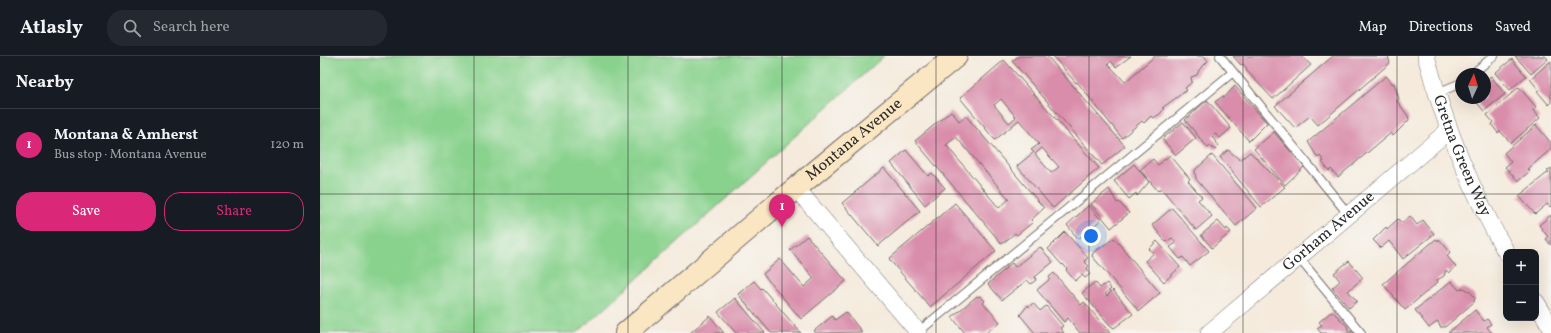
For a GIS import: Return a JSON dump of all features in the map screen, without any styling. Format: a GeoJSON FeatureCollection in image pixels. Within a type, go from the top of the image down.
{"type":"FeatureCollection","features":[{"type":"Feature","properties":{"kind":"street","name":"Montana Avenue"},"geometry":{"type":"LineString","coordinates":[[626,333],[796,188],[956,56]]}},
{"type":"Feature","properties":{"kind":"street","name":"Gretna Green Way"},"geometry":{"type":"LineString","coordinates":[[1426,56],[1448,131],[1469,182],[1504,249]]}},
{"type":"Feature","properties":{"kind":"street","name":"Gorham Avenue"},"geometry":{"type":"LineString","coordinates":[[1209,333],[1448,131]]}},
{"type":"Feature","properties":{"kind":"street"},"geometry":{"type":"LineString","coordinates":[[796,188],[918,333]]}},
{"type":"Feature","properties":{"kind":"street"},"geometry":{"type":"LineString","coordinates":[[1539,307],[1551,327]]}},
{"type":"Feature","properties":{"kind":"lane"},"geometry":{"type":"LineString","coordinates":[[1220,56],[1350,215]]}},
{"type":"Feature","properties":{"kind":"lane"},"geometry":{"type":"LineString","coordinates":[[1479,68],[1494,56]]}},
{"type":"Feature","properties":{"kind":"lane"},"geometry":{"type":"LineString","coordinates":[[918,333],[1233,72]]}},
{"type":"Feature","properties":{"kind":"lane"},"geometry":{"type":"LineString","coordinates":[[1437,93],[1455,86]]}},
{"type":"Feature","properties":{"kind":"lane"},"geometry":{"type":"LineString","coordinates":[[1299,258],[1361,333]]}},
{"type":"Feature","properties":{"kind":"green space"},"geometry":{"type":"Polygon","coordinates":[[[320,56],[884,56],[577,333],[320,333],[320,56]]]}},
{"type":"Feature","properties":{"kind":"building"},"geometry":{"type":"Polygon","coordinates":[[[1019,56],[1047,56],[1125,146],[1102,165],[1012,61],[1019,56]]]}},
{"type":"Feature","properties":{"kind":"building"},"geometry":{"type":"Polygon","coordinates":[[[1053,56],[1131,56],[1116,67],[1111,61],[1108,64],[1125,82],[1155,56],[1204,56],[1208,61],[1199,70],[1197,75],[1191,77],[1192,82],[1185,88],[1187,90],[1162,108],[1164,109],[1160,114],[1153,118],[1151,116],[1144,123],[1142,121],[1122,138],[1077,82],[1076,83],[1053,56]]]}},
{"type":"Feature","properties":{"kind":"building"},"geometry":{"type":"Polygon","coordinates":[[[1233,56],[1301,56],[1311,65],[1273,99],[1246,70],[1247,69],[1243,64],[1241,65],[1233,56]]]}},
{"type":"Feature","properties":{"kind":"building"},"geometry":{"type":"Polygon","coordinates":[[[1333,56],[1388,56],[1390,63],[1318,125],[1310,116],[1295,128],[1275,106],[1333,56]]]}},
{"type":"Feature","properties":{"kind":"building"},"geometry":{"type":"Polygon","coordinates":[[[1515,56],[1545,56],[1548,59],[1531,74],[1515,56]]]}},
{"type":"Feature","properties":{"kind":"building"},"geometry":{"type":"Polygon","coordinates":[[[1512,59],[1526,76],[1510,90],[1495,73],[1512,59]]]}},
{"type":"Feature","properties":{"kind":"building"},"geometry":{"type":"Polygon","coordinates":[[[1004,60],[1099,168],[1053,208],[1017,166],[1034,152],[1031,150],[1039,144],[1019,120],[995,140],[960,98],[1004,60]],[[1001,99],[994,105],[1009,123],[1016,117],[1001,99]],[[1042,148],[1035,154],[1051,173],[1059,167],[1042,148]]]}},
{"type":"Feature","properties":{"kind":"building"},"geometry":{"type":"Polygon","coordinates":[[[1551,61],[1551,103],[1549,105],[1537,91],[1539,90],[1530,79],[1551,61]]]}},
{"type":"Feature","properties":{"kind":"building"},"geometry":{"type":"Polygon","coordinates":[[[1386,76],[1393,84],[1394,83],[1399,99],[1397,101],[1408,116],[1409,120],[1393,136],[1391,133],[1338,177],[1331,169],[1329,171],[1322,162],[1324,161],[1320,156],[1318,158],[1308,142],[1386,76]]]}},
{"type":"Feature","properties":{"kind":"building"},"geometry":{"type":"Polygon","coordinates":[[[1491,76],[1505,94],[1484,111],[1478,104],[1491,104],[1491,76]]]}},
{"type":"Feature","properties":{"kind":"building"},"geometry":{"type":"Polygon","coordinates":[[[1235,86],[1267,123],[1249,141],[1215,102],[1223,96],[1224,98],[1235,86]]]}},
{"type":"Feature","properties":{"kind":"building"},"geometry":{"type":"Polygon","coordinates":[[[1519,87],[1536,107],[1533,110],[1540,118],[1511,143],[1500,131],[1498,133],[1491,124],[1493,122],[1487,115],[1519,87]]]}},
{"type":"Feature","properties":{"kind":"building"},"geometry":{"type":"Polygon","coordinates":[[[1207,100],[1231,128],[1220,138],[1215,134],[1212,137],[1219,146],[1215,150],[1210,146],[1208,148],[1185,120],[1207,100]]]}},
{"type":"Feature","properties":{"kind":"building"},"geometry":{"type":"Polygon","coordinates":[[[951,111],[959,121],[966,116],[1044,208],[1031,220],[1033,222],[1017,235],[1015,233],[1002,244],[915,141],[951,111]],[[956,137],[946,145],[999,208],[1009,199],[956,137]]]}},
{"type":"Feature","properties":{"kind":"building"},"geometry":{"type":"Polygon","coordinates":[[[1183,122],[1196,138],[1176,155],[1162,139],[1183,122]]]}},
{"type":"Feature","properties":{"kind":"building"},"geometry":{"type":"Polygon","coordinates":[[[1536,125],[1551,143],[1551,149],[1528,169],[1530,171],[1518,181],[1505,167],[1511,162],[1504,153],[1536,125]]]}},
{"type":"Feature","properties":{"kind":"building"},"geometry":{"type":"Polygon","coordinates":[[[1274,132],[1304,167],[1285,185],[1254,149],[1274,132]]]}},
{"type":"Feature","properties":{"kind":"building"},"geometry":{"type":"Polygon","coordinates":[[[906,150],[928,176],[932,173],[945,188],[925,205],[891,163],[906,150]]]}},
{"type":"Feature","properties":{"kind":"building"},"geometry":{"type":"Polygon","coordinates":[[[1228,150],[1240,160],[1250,152],[1285,187],[1261,207],[1220,157],[1228,150]]]}},
{"type":"Feature","properties":{"kind":"building"},"geometry":{"type":"Polygon","coordinates":[[[1170,155],[1190,179],[1188,181],[1202,197],[1198,200],[1212,216],[1196,230],[1161,188],[1158,191],[1140,170],[1153,159],[1158,165],[1170,155]]]}},
{"type":"Feature","properties":{"kind":"building"},"geometry":{"type":"Polygon","coordinates":[[[1212,155],[1257,208],[1236,226],[1196,179],[1195,170],[1212,155]]]}},
{"type":"Feature","properties":{"kind":"building"},"geometry":{"type":"Polygon","coordinates":[[[1134,164],[1149,182],[1137,196],[1136,193],[1129,199],[1114,181],[1134,164]]]}},
{"type":"Feature","properties":{"kind":"building"},"geometry":{"type":"Polygon","coordinates":[[[884,168],[920,211],[878,246],[842,203],[884,168]]]}},
{"type":"Feature","properties":{"kind":"building"},"geometry":{"type":"Polygon","coordinates":[[[1551,168],[1551,206],[1550,207],[1547,204],[1535,214],[1519,196],[1549,173],[1547,171],[1551,168]]]}},
{"type":"Feature","properties":{"kind":"building"},"geometry":{"type":"Polygon","coordinates":[[[1109,189],[1117,203],[1119,202],[1129,213],[1111,228],[1091,204],[1109,189]]]}},
{"type":"Feature","properties":{"kind":"building"},"geometry":{"type":"Polygon","coordinates":[[[955,203],[996,251],[930,307],[889,259],[955,203]]]}},
{"type":"Feature","properties":{"kind":"building"},"geometry":{"type":"Polygon","coordinates":[[[1089,205],[1101,220],[1078,239],[1067,225],[1089,205]]]}},
{"type":"Feature","properties":{"kind":"building"},"geometry":{"type":"Polygon","coordinates":[[[1172,208],[1209,251],[1190,266],[1183,257],[1180,259],[1170,247],[1176,243],[1172,238],[1166,242],[1152,225],[1172,208]]]}},
{"type":"Feature","properties":{"kind":"building"},"geometry":{"type":"Polygon","coordinates":[[[1551,215],[1551,245],[1546,239],[1548,237],[1539,225],[1551,215]]]}},
{"type":"Feature","properties":{"kind":"building"},"geometry":{"type":"Polygon","coordinates":[[[1410,216],[1417,225],[1423,220],[1434,234],[1403,259],[1389,241],[1381,248],[1373,240],[1386,227],[1387,229],[1398,219],[1402,223],[1410,216]]]}},
{"type":"Feature","properties":{"kind":"building"},"geometry":{"type":"Polygon","coordinates":[[[1218,221],[1226,230],[1227,228],[1231,232],[1212,248],[1201,235],[1218,221]]]}},
{"type":"Feature","properties":{"kind":"building"},"geometry":{"type":"Polygon","coordinates":[[[1065,232],[1088,258],[1084,261],[1089,266],[1087,268],[1090,274],[1085,278],[1082,275],[1075,281],[1063,264],[1062,265],[1048,249],[1065,232]]]}},
{"type":"Feature","properties":{"kind":"building"},"geometry":{"type":"Polygon","coordinates":[[[807,236],[846,281],[801,319],[763,274],[780,259],[804,287],[814,278],[790,250],[807,236]]]}},
{"type":"Feature","properties":{"kind":"building"},"geometry":{"type":"Polygon","coordinates":[[[1114,238],[1160,293],[1139,311],[1092,256],[1093,253],[1114,238]]]}},
{"type":"Feature","properties":{"kind":"building"},"geometry":{"type":"Polygon","coordinates":[[[1436,239],[1438,241],[1439,239],[1450,252],[1447,256],[1456,267],[1449,273],[1446,270],[1444,276],[1437,280],[1438,282],[1405,310],[1383,284],[1436,239]]]}},
{"type":"Feature","properties":{"kind":"building"},"geometry":{"type":"Polygon","coordinates":[[[1157,241],[1180,267],[1164,282],[1145,261],[1154,253],[1149,249],[1157,241]]]}},
{"type":"Feature","properties":{"kind":"building"},"geometry":{"type":"Polygon","coordinates":[[[1040,247],[1053,262],[1035,277],[1036,280],[1031,284],[1027,280],[1002,300],[988,284],[1012,263],[1015,267],[1040,247]]]}},
{"type":"Feature","properties":{"kind":"building"},"geometry":{"type":"Polygon","coordinates":[[[1349,261],[1363,278],[1348,291],[1357,301],[1349,308],[1332,288],[1340,281],[1334,273],[1349,261]]]}},
{"type":"Feature","properties":{"kind":"building"},"geometry":{"type":"Polygon","coordinates":[[[1054,273],[1081,305],[1084,302],[1110,333],[1080,333],[1068,318],[1064,322],[1037,290],[1050,279],[1049,277],[1054,273]]]}},
{"type":"Feature","properties":{"kind":"building"},"geometry":{"type":"Polygon","coordinates":[[[754,281],[761,289],[762,288],[801,333],[771,333],[738,294],[754,281]]]}},
{"type":"Feature","properties":{"kind":"building"},"geometry":{"type":"Polygon","coordinates":[[[1451,281],[1459,290],[1464,288],[1469,291],[1475,297],[1474,302],[1445,327],[1440,327],[1438,321],[1429,328],[1415,310],[1451,281]]]}},
{"type":"Feature","properties":{"kind":"building"},"geometry":{"type":"Polygon","coordinates":[[[1095,282],[1100,288],[1107,283],[1111,289],[1105,294],[1107,296],[1113,290],[1133,314],[1114,328],[1082,293],[1095,282]]]}},
{"type":"Feature","properties":{"kind":"building"},"geometry":{"type":"Polygon","coordinates":[[[977,296],[980,296],[985,301],[983,303],[1000,322],[986,333],[965,333],[952,317],[977,296]]]}},
{"type":"Feature","properties":{"kind":"building"},"geometry":{"type":"Polygon","coordinates":[[[735,298],[765,333],[736,333],[718,312],[735,298]]]}},
{"type":"Feature","properties":{"kind":"building"},"geometry":{"type":"Polygon","coordinates":[[[1033,303],[1040,311],[1046,306],[1063,326],[1060,328],[1064,333],[1035,333],[1020,315],[1028,305],[1029,307],[1033,303]]]}},
{"type":"Feature","properties":{"kind":"building"},"geometry":{"type":"Polygon","coordinates":[[[1475,310],[1484,321],[1487,319],[1491,324],[1487,327],[1492,333],[1448,333],[1475,310]]]}},
{"type":"Feature","properties":{"kind":"building"},"geometry":{"type":"Polygon","coordinates":[[[1332,311],[1347,326],[1349,332],[1351,330],[1354,333],[1321,333],[1317,328],[1322,325],[1319,322],[1332,311]]]}},
{"type":"Feature","properties":{"kind":"building"},"geometry":{"type":"Polygon","coordinates":[[[846,312],[862,332],[816,333],[814,331],[832,316],[835,320],[846,312]]]}},
{"type":"Feature","properties":{"kind":"building"},"geometry":{"type":"Polygon","coordinates":[[[710,316],[724,333],[690,333],[710,316]]]}},
{"type":"Feature","properties":{"kind":"place","name":"Montana & Amherst"},"geometry":{"type":"Point","coordinates":[782,227]}}]}
